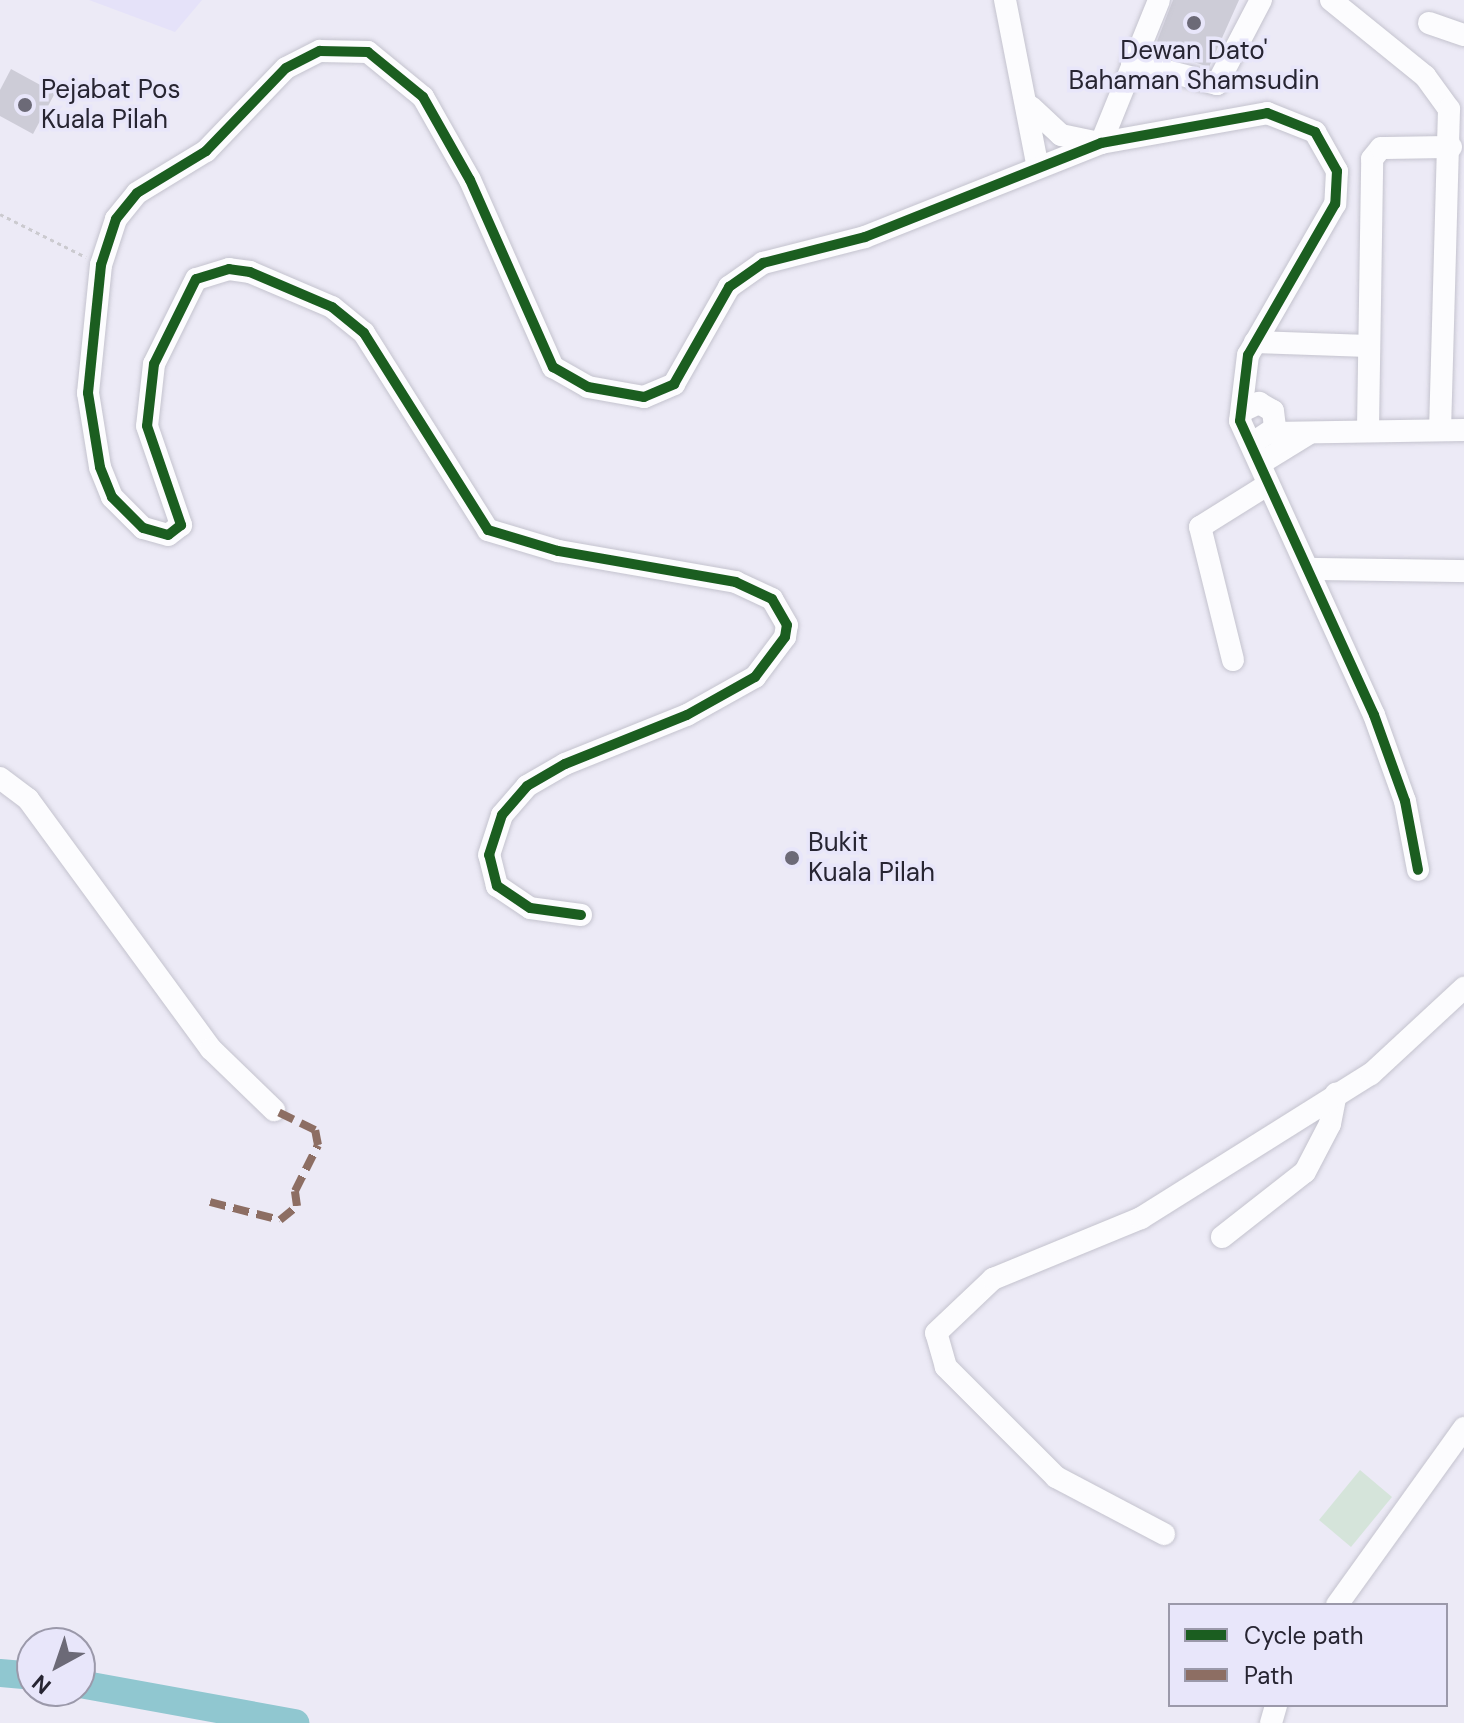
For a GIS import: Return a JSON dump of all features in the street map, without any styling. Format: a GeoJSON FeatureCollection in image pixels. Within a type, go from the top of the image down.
{"type":"FeatureCollection","features":[{"type":"Feature","properties":{"kind":"street"},"geometry":{"type":"LineString","coordinates":[[1005,0],[1028,102],[1030,168]]}},
{"type":"Feature","properties":{"kind":"street"},"geometry":{"type":"LineString","coordinates":[[1101,143],[1159,0]]}},
{"type":"Feature","properties":{"kind":"street"},"geometry":{"type":"LineString","coordinates":[[1132,62],[1217,84],[1261,0]]}},
{"type":"Feature","properties":{"kind":"street"},"geometry":{"type":"LineString","coordinates":[[1335,1],[1439,90],[1449,109],[1455,279],[1440,429]]}},
{"type":"Feature","properties":{"kind":"street"},"geometry":{"type":"LineString","coordinates":[[1429,23],[1464,35]]}},
{"type":"Feature","properties":{"kind":"street"},"geometry":{"type":"LineString","coordinates":[[581,915],[530,908],[497,886],[489,855],[512,799],[565,764],[687,715],[755,677],[785,637],[782,612],[772,599],[736,582],[558,551],[488,530],[364,333],[332,307],[229,269],[189,286],[163,336],[147,426],[183,516],[168,535],[143,528],[112,497],[90,432],[101,265],[116,219],[137,193],[206,151],[286,68],[320,51],[368,52],[409,81],[431,111],[470,180],[542,354],[567,379],[644,397],[683,374],[716,307],[745,271],[865,237],[1030,168],[1101,143],[1267,113],[1302,123],[1324,141],[1337,171],[1335,204],[1252,348],[1264,487]]}},
{"type":"Feature","properties":{"kind":"street"},"geometry":{"type":"LineString","coordinates":[[1028,102],[1061,135],[1101,143]]}},
{"type":"Feature","properties":{"kind":"street"},"geometry":{"type":"LineString","coordinates":[[1030,168],[1061,135]]}},
{"type":"Feature","properties":{"kind":"street"},"geometry":{"type":"LineString","coordinates":[[1368,428],[1372,159],[1381,148],[1451,147]]}},
{"type":"Feature","properties":{"kind":"street"},"geometry":{"type":"LineString","coordinates":[[1252,348],[1368,346]]}},
{"type":"Feature","properties":{"kind":"street"},"geometry":{"type":"LineString","coordinates":[[1260,422],[1324,429],[1464,430]]}},
{"type":"Feature","properties":{"kind":"street"},"geometry":{"type":"LineString","coordinates":[[1260,422],[1264,487],[1312,569],[1374,715],[1405,801],[1418,870]]}},
{"type":"Feature","properties":{"kind":"street"},"geometry":{"type":"LineString","coordinates":[[1264,461],[1324,429]]}},
{"type":"Feature","properties":{"kind":"street"},"geometry":{"type":"LineString","coordinates":[[1233,660],[1200,527],[1264,487]]}},
{"type":"Feature","properties":{"kind":"street"},"geometry":{"type":"LineString","coordinates":[[1312,569],[1464,571]]}},
{"type":"Feature","properties":{"kind":"street"},"geometry":{"type":"LineString","coordinates":[[0,778],[28,799],[211,1049],[274,1110]]}},
{"type":"Feature","properties":{"kind":"street"},"geometry":{"type":"LineString","coordinates":[[1164,1534],[1056,1477],[946,1367],[936,1333],[993,1279],[1141,1218],[1336,1094],[1402,1050],[1464,988]]}},
{"type":"Feature","properties":{"kind":"street"},"geometry":{"type":"LineString","coordinates":[[1222,1237],[1305,1172],[1330,1124],[1336,1094]]}},
{"type":"Feature","properties":{"kind":"street"},"geometry":{"type":"LineString","coordinates":[[1338,1603],[1464,1428]]}},
{"type":"Feature","properties":{"kind":"path"},"geometry":{"type":"LineString","coordinates":[[0,214],[91,259]]}},
{"type":"Feature","properties":{"kind":"shaded area"},"geometry":{"type":"Polygon","coordinates":[[[89,0],[202,0],[175,32],[89,0]]]}},
{"type":"Feature","properties":{"kind":"shaded area"},"geometry":{"type":"Polygon","coordinates":[[[1360,1470],[1392,1497],[1351,1547],[1319,1520],[1360,1470]]]}},
{"type":"Feature","properties":{"kind":"building","name":"Dewan Dato' Bahaman Shamsudin"},"geometry":{"type":"Polygon","coordinates":[[[1173,0],[1239,0],[1209,67],[1154,49],[1173,0]]]}},
{"type":"Feature","properties":{"kind":"building","name":"Pejabat Pos Kuala Pilah"},"geometry":{"type":"Polygon","coordinates":[[[11,69],[55,93],[33,134],[0,116],[0,90],[11,69]]]}},
{"type":"Feature","properties":{"kind":"waterway"},"geometry":{"type":"LineString","coordinates":[[0,1673],[16,1674]]}},
{"type":"Feature","properties":{"kind":"waterway"},"geometry":{"type":"LineString","coordinates":[[96,1687],[295,1723]]}},
{"type":"Feature","properties":{"kind":"marked path"},"geometry":{"type":"LineString","coordinates":[[210,1202],[280,1220],[297,1206],[295,1191],[318,1145],[315,1130],[274,1110]]}},
{"type":"Feature","properties":{"kind":"cycle path"},"geometry":{"type":"LineString","coordinates":[[581,915],[530,908],[497,886],[489,855],[502,815],[527,786],[565,764],[687,715],[755,677],[785,637],[787,625],[772,599],[736,582],[558,551],[488,530],[364,333],[332,307],[250,272],[229,269],[196,279],[154,364],[147,426],[181,525],[168,535],[143,528],[112,497],[100,467],[88,393],[101,265],[116,219],[137,193],[206,151],[286,68],[320,51],[368,52],[423,97],[470,180],[553,367],[588,387],[644,397],[674,384],[729,287],[763,263],[865,237],[1101,143],[1267,113],[1315,132],[1337,171],[1335,204],[1248,355],[1240,421],[1374,715],[1405,801],[1418,870]]}},
{"type":"Feature","properties":{"kind":"place","name":"Dewan Dato' Bahaman Shamsudin"},"geometry":{"type":"Point","coordinates":[1194,23]}},
{"type":"Feature","properties":{"kind":"place","name":"Pejabat Pos Kuala Pilah"},"geometry":{"type":"Point","coordinates":[25,105]}},
{"type":"Feature","properties":{"kind":"place","name":"Bukit Kuala Pilah"},"geometry":{"type":"Point","coordinates":[792,858]}}]}
